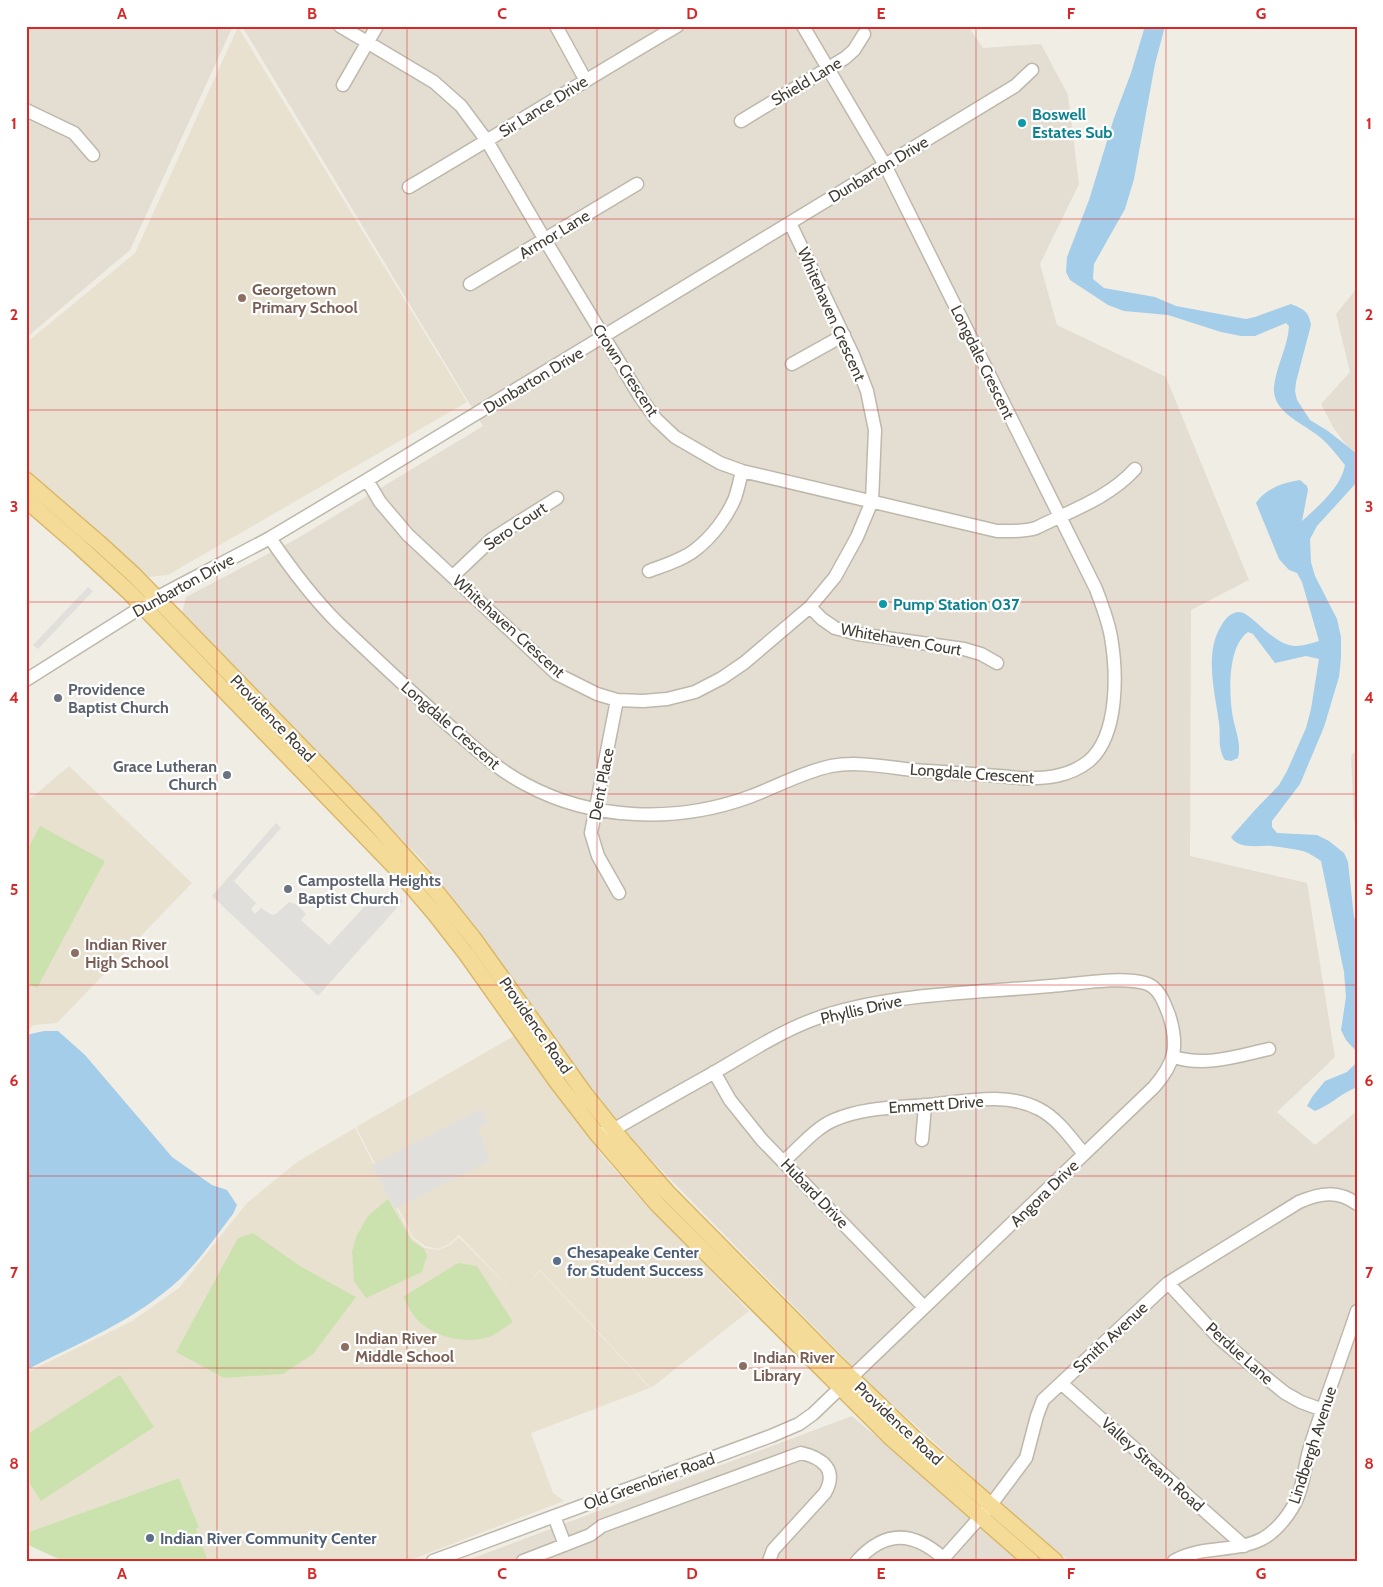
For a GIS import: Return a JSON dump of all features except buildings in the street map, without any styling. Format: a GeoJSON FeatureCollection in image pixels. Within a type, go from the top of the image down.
{"type":"FeatureCollection","features":[{"type":"Feature","properties":{"kind":"main road","name":"Providence Road"},"geometry":{"type":"LineString","coordinates":[[26,480],[99,542],[156,598],[381,829],[474,938],[585,1094],[613,1130],[667,1192],[917,1441],[1055,1561]]}},
{"type":"Feature","properties":{"kind":"main road","name":"Providence Road"},"geometry":{"type":"LineString","coordinates":[[26,500],[79,546],[143,607],[373,843],[416,890],[467,955],[557,1082],[597,1134],[658,1205],[908,1454],[1031,1561]]}},
{"type":"Feature","properties":{"kind":"street","name":"Crown Crescent"},"geometry":{"type":"LineString","coordinates":[[340,26],[434,82],[461,106],[487,141],[544,240],[641,398],[656,419],[675,437],[720,463],[742,471],[998,531],[1024,531],[1036,528],[1110,491],[1124,482],[1135,469]]}},
{"type":"Feature","properties":{"kind":"street"},"geometry":{"type":"LineString","coordinates":[[343,85],[377,26]]}},
{"type":"Feature","properties":{"kind":"street"},"geometry":{"type":"LineString","coordinates":[[556,26],[585,80]]}},
{"type":"Feature","properties":{"kind":"street","name":"Sir Lance Drive"},"geometry":{"type":"LineString","coordinates":[[409,187],[677,26]]}},
{"type":"Feature","properties":{"kind":"street","name":"Longdale Crescent"},"geometry":{"type":"LineString","coordinates":[[270,538],[295,575],[338,624],[492,763],[524,784],[554,798],[596,810],[656,815],[710,809],[750,797],[786,781],[831,766],[858,765],[1020,778],[1044,778],[1060,775],[1090,760],[1099,749],[1109,728],[1114,696],[1114,660],[1105,612],[1096,589],[885,165],[803,26]]}},
{"type":"Feature","properties":{"kind":"street","name":"Shield Lane"},"geometry":{"type":"LineString","coordinates":[[741,121],[845,58],[854,50],[864,34]]}},
{"type":"Feature","properties":{"kind":"street","name":"Dunbarton Drive"},"geometry":{"type":"LineString","coordinates":[[26,680],[156,598],[270,538],[604,338],[1015,86],[1032,70]]}},
{"type":"Feature","properties":{"kind":"street"},"geometry":{"type":"LineString","coordinates":[[26,110],[74,133],[93,155]]}},
{"type":"Feature","properties":{"kind":"street","name":"Armor Lane"},"geometry":{"type":"LineString","coordinates":[[470,284],[638,184]]}},
{"type":"Feature","properties":{"kind":"street","name":"Whitehaven Crescent"},"geometry":{"type":"LineString","coordinates":[[367,480],[380,502],[397,522],[557,674],[597,694],[617,700],[643,701],[695,692],[722,678],[744,663],[810,607],[836,577],[857,537],[872,502],[875,430],[872,410],[861,375],[844,335],[790,223]]}},
{"type":"Feature","properties":{"kind":"street"},"geometry":{"type":"LineString","coordinates":[[792,364],[844,335]]}},
{"type":"Feature","properties":{"kind":"street"},"geometry":{"type":"LineString","coordinates":[[650,571],[695,550],[712,533],[725,516],[735,497],[742,471]]}},
{"type":"Feature","properties":{"kind":"street","name":"Sero Court"},"geometry":{"type":"LineString","coordinates":[[453,576],[492,539],[557,498]]}},
{"type":"Feature","properties":{"kind":"street","name":"Whitehaven Court"},"geometry":{"type":"LineString","coordinates":[[810,607],[835,628],[858,634],[964,649],[981,654],[997,663]]}},
{"type":"Feature","properties":{"kind":"street","name":"Dent Place"},"geometry":{"type":"LineString","coordinates":[[617,700],[591,833],[598,856],[619,893]]}},
{"type":"Feature","properties":{"kind":"street","name":"Phyllis Drive"},"geometry":{"type":"LineString","coordinates":[[597,1134],[613,1130],[766,1042],[812,1020],[894,1000],[1094,982],[1134,981],[1146,983],[1152,986],[1161,996],[1171,1021],[1174,1036],[1174,1057]]}},
{"type":"Feature","properties":{"kind":"street"},"geometry":{"type":"LineString","coordinates":[[1174,1057],[1200,1062],[1269,1049]]}},
{"type":"Feature","properties":{"kind":"street","name":"Angora Drive"},"geometry":{"type":"LineString","coordinates":[[852,1378],[1154,1087],[1174,1057]]}},
{"type":"Feature","properties":{"kind":"street","name":"Hubard Drive"},"geometry":{"type":"LineString","coordinates":[[714,1072],[730,1100],[762,1140],[924,1307]]}},
{"type":"Feature","properties":{"kind":"street","name":"Emmett Drive"},"geometry":{"type":"LineString","coordinates":[[784,1161],[831,1121],[852,1113],[873,1108],[925,1106],[985,1099],[1012,1100],[1038,1108],[1050,1116],[1084,1154]]}},
{"type":"Feature","properties":{"kind":"street"},"geometry":{"type":"LineString","coordinates":[[922,1140],[925,1106]]}},
{"type":"Feature","properties":{"kind":"street","name":"Smith Avenue"},"geometry":{"type":"LineString","coordinates":[[942,1560],[990,1506],[1026,1458],[1037,1416],[1044,1400],[1168,1283],[1299,1202],[1319,1194],[1333,1194],[1353,1202]]}},
{"type":"Feature","properties":{"kind":"street","name":"Perdue Lane"},"geometry":{"type":"LineString","coordinates":[[1168,1283],[1219,1338],[1269,1380],[1285,1393],[1301,1402],[1323,1410]]}},
{"type":"Feature","properties":{"kind":"street","name":"Lindbergh Avenue"},"geometry":{"type":"LineString","coordinates":[[1174,1561],[1190,1554],[1244,1546],[1263,1538],[1275,1529],[1288,1514],[1298,1497],[1304,1478],[1309,1450],[1357,1311]]}},
{"type":"Feature","properties":{"kind":"street","name":"Old Greenbrier Road"},"geometry":{"type":"LineString","coordinates":[[433,1561],[799,1424],[813,1414],[852,1378]]}},
{"type":"Feature","properties":{"kind":"street","name":"Valley Stream Road"},"geometry":{"type":"LineString","coordinates":[[1061,1383],[1244,1546]]}},
{"type":"Feature","properties":{"kind":"street"},"geometry":{"type":"LineString","coordinates":[[523,1561],[590,1535],[602,1526],[801,1454],[815,1456],[826,1464],[830,1477],[829,1485],[825,1493],[773,1550],[770,1561]]}},
{"type":"Feature","properties":{"kind":"street"},"geometry":{"type":"LineString","coordinates":[[554,1516],[565,1546]]}},
{"type":"Feature","properties":{"kind":"street"},"geometry":{"type":"LineString","coordinates":[[858,1561],[874,1545],[882,1540],[893,1538],[914,1540],[925,1544],[942,1560]]}},
{"type":"Feature","properties":{"kind":"shaded area"},"geometry":{"type":"Polygon","coordinates":[[[26,26],[233,26],[130,250],[26,338],[26,26]]]}},
{"type":"Feature","properties":{"kind":"shaded area"},"geometry":{"type":"Polygon","coordinates":[[[242,26],[968,26],[983,48],[1041,44],[1068,95],[1079,184],[1040,264],[1057,325],[1166,377],[1249,580],[1191,610],[1190,856],[1307,883],[1335,1057],[1277,1112],[1315,1145],[1357,1111],[1357,1558],[1355,1561],[1069,1561],[1005,1507],[868,1382],[637,1145],[606,1107],[423,861],[182,613],[186,597],[298,538],[483,426],[242,26]]]}},
{"type":"Feature","properties":{"kind":"shaded area","name":"Georgetown Primary School"},"geometry":{"type":"Polygon","coordinates":[[[238,27],[467,402],[168,575],[148,577],[26,470],[26,343],[135,253],[238,27]]]}},
{"type":"Feature","properties":{"kind":"shaded area"},"geometry":{"type":"Polygon","coordinates":[[[1357,288],[1357,460],[1333,427],[1321,404],[1350,372],[1336,314],[1357,288]]]}},
{"type":"Feature","properties":{"kind":"shaded area"},"geometry":{"type":"Polygon","coordinates":[[[88,587],[93,591],[38,649],[33,645],[88,587]]]}},
{"type":"Feature","properties":{"kind":"shaded area"},"geometry":{"type":"Polygon","coordinates":[[[1357,749],[1357,825],[1354,821],[1351,756],[1357,749]]]}},
{"type":"Feature","properties":{"kind":"shaded area","name":"Indian River High School"},"geometry":{"type":"Polygon","coordinates":[[[69,766],[192,883],[57,1023],[34,1025],[26,1031],[26,795],[30,799],[69,766]]]}},
{"type":"Feature","properties":{"kind":"shaded area"},"geometry":{"type":"Polygon","coordinates":[[[276,823],[281,828],[234,881],[256,903],[251,909],[255,914],[261,908],[272,915],[276,914],[289,902],[296,904],[306,914],[301,920],[329,945],[378,892],[391,903],[398,896],[403,901],[318,996],[212,896],[276,823]]]}},
{"type":"Feature","properties":{"kind":"shaded area","name":"Indian River Middle School"},"geometry":{"type":"Polygon","coordinates":[[[514,1036],[601,1154],[636,1194],[749,1311],[651,1388],[540,1270],[525,1287],[540,1271],[650,1388],[531,1433],[553,1493],[564,1501],[408,1561],[208,1561],[196,1529],[199,1527],[179,1478],[26,1533],[26,1373],[132,1321],[179,1288],[247,1203],[297,1162],[355,1128],[412,1238],[425,1248],[438,1250],[450,1245],[459,1237],[518,1297],[459,1235],[449,1244],[438,1249],[425,1246],[413,1237],[356,1127],[514,1036]]]}},
{"type":"Feature","properties":{"kind":"shaded area"},"geometry":{"type":"Polygon","coordinates":[[[481,1109],[488,1123],[477,1128],[488,1153],[486,1156],[489,1161],[395,1209],[372,1165],[481,1109]]]}},
{"type":"Feature","properties":{"kind":"shaded area"},"geometry":{"type":"Polygon","coordinates":[[[852,1416],[1022,1561],[465,1561],[852,1416]]]}},
{"type":"Feature","properties":{"kind":"green space"},"geometry":{"type":"Polygon","coordinates":[[[40,826],[105,861],[37,988],[26,982],[26,852],[40,826]]]}},
{"type":"Feature","properties":{"kind":"green space"},"geometry":{"type":"Polygon","coordinates":[[[388,1199],[412,1241],[424,1249],[427,1256],[422,1272],[366,1298],[354,1281],[352,1251],[357,1235],[368,1216],[388,1199]]]}},
{"type":"Feature","properties":{"kind":"green space"},"geometry":{"type":"Polygon","coordinates":[[[253,1233],[300,1266],[356,1297],[313,1354],[283,1374],[224,1378],[176,1352],[238,1238],[253,1233]]]}},
{"type":"Feature","properties":{"kind":"green space"},"geometry":{"type":"Polygon","coordinates":[[[458,1263],[477,1266],[513,1322],[494,1335],[474,1340],[462,1340],[441,1335],[422,1324],[415,1317],[403,1297],[458,1263]]]}},
{"type":"Feature","properties":{"kind":"green space"},"geometry":{"type":"Polygon","coordinates":[[[120,1375],[154,1427],[41,1501],[26,1478],[26,1435],[120,1375]]]}},
{"type":"Feature","properties":{"kind":"green space"},"geometry":{"type":"Polygon","coordinates":[[[179,1478],[199,1527],[196,1529],[208,1561],[63,1561],[26,1544],[26,1533],[179,1478]]]}},
{"type":"Feature","properties":{"kind":"water"},"geometry":{"type":"Polygon","coordinates":[[[1145,26],[1165,26],[1155,64],[1134,179],[1125,209],[1094,264],[1093,279],[1104,288],[1155,297],[1176,306],[1246,319],[1291,304],[1302,309],[1309,317],[1311,325],[1296,382],[1297,400],[1310,420],[1328,431],[1357,454],[1357,482],[1317,526],[1310,539],[1311,562],[1315,576],[1337,619],[1341,637],[1339,677],[1324,727],[1300,784],[1272,821],[1272,827],[1277,833],[1317,835],[1329,841],[1344,853],[1348,862],[1354,917],[1357,924],[1357,1052],[1346,1040],[1341,1030],[1346,997],[1344,972],[1321,861],[1303,851],[1272,846],[1249,846],[1239,844],[1231,837],[1279,785],[1287,771],[1306,728],[1319,659],[1306,656],[1275,663],[1253,634],[1248,632],[1241,639],[1233,658],[1230,681],[1233,718],[1239,746],[1238,758],[1231,761],[1225,760],[1220,746],[1220,728],[1212,673],[1213,649],[1216,637],[1224,621],[1238,612],[1244,613],[1279,641],[1287,644],[1299,646],[1319,641],[1302,582],[1297,573],[1289,570],[1279,559],[1256,503],[1265,493],[1275,487],[1300,480],[1307,486],[1308,490],[1302,521],[1334,489],[1343,473],[1345,465],[1324,441],[1288,415],[1277,403],[1274,387],[1288,334],[1289,326],[1286,323],[1255,336],[1241,336],[1221,332],[1168,315],[1124,311],[1108,305],[1070,280],[1066,272],[1067,257],[1089,200],[1145,26]]]}},
{"type":"Feature","properties":{"kind":"water"},"geometry":{"type":"Polygon","coordinates":[[[44,1031],[58,1031],[85,1055],[172,1157],[212,1185],[227,1190],[237,1205],[233,1214],[201,1256],[163,1294],[126,1319],[26,1370],[26,1035],[44,1031]]]}},
{"type":"Feature","properties":{"kind":"water"},"geometry":{"type":"Polygon","coordinates":[[[1357,1062],[1357,1087],[1315,1111],[1307,1106],[1325,1081],[1347,1072],[1357,1062]]]}},
{"type":"Feature","properties":{"kind":"place","name":"Boswell Estates Sub"},"geometry":{"type":"Point","coordinates":[1022,123]}},
{"type":"Feature","properties":{"kind":"place","name":"Georgetown Primary School"},"geometry":{"type":"Point","coordinates":[242,298]}},
{"type":"Feature","properties":{"kind":"place","name":"Pump Station 037"},"geometry":{"type":"Point","coordinates":[883,604]}},
{"type":"Feature","properties":{"kind":"place","name":"Providence Baptist Church"},"geometry":{"type":"Point","coordinates":[58,698]}},
{"type":"Feature","properties":{"kind":"place","name":"Grace Lutheran Church"},"geometry":{"type":"Point","coordinates":[227,775]}},
{"type":"Feature","properties":{"kind":"place","name":"Campostella Heights Baptist Church"},"geometry":{"type":"Point","coordinates":[288,889]}},
{"type":"Feature","properties":{"kind":"place","name":"Indian River High School"},"geometry":{"type":"Point","coordinates":[75,953]}},
{"type":"Feature","properties":{"kind":"place","name":"Chesapeake Center for Student Success"},"geometry":{"type":"Point","coordinates":[557,1261]}},
{"type":"Feature","properties":{"kind":"place","name":"Indian River Middle School"},"geometry":{"type":"Point","coordinates":[345,1347]}},
{"type":"Feature","properties":{"kind":"place","name":"Indian River Library"},"geometry":{"type":"Point","coordinates":[743,1366]}},
{"type":"Feature","properties":{"kind":"place","name":"Indian River Community Center"},"geometry":{"type":"Point","coordinates":[150,1538]}}]}
